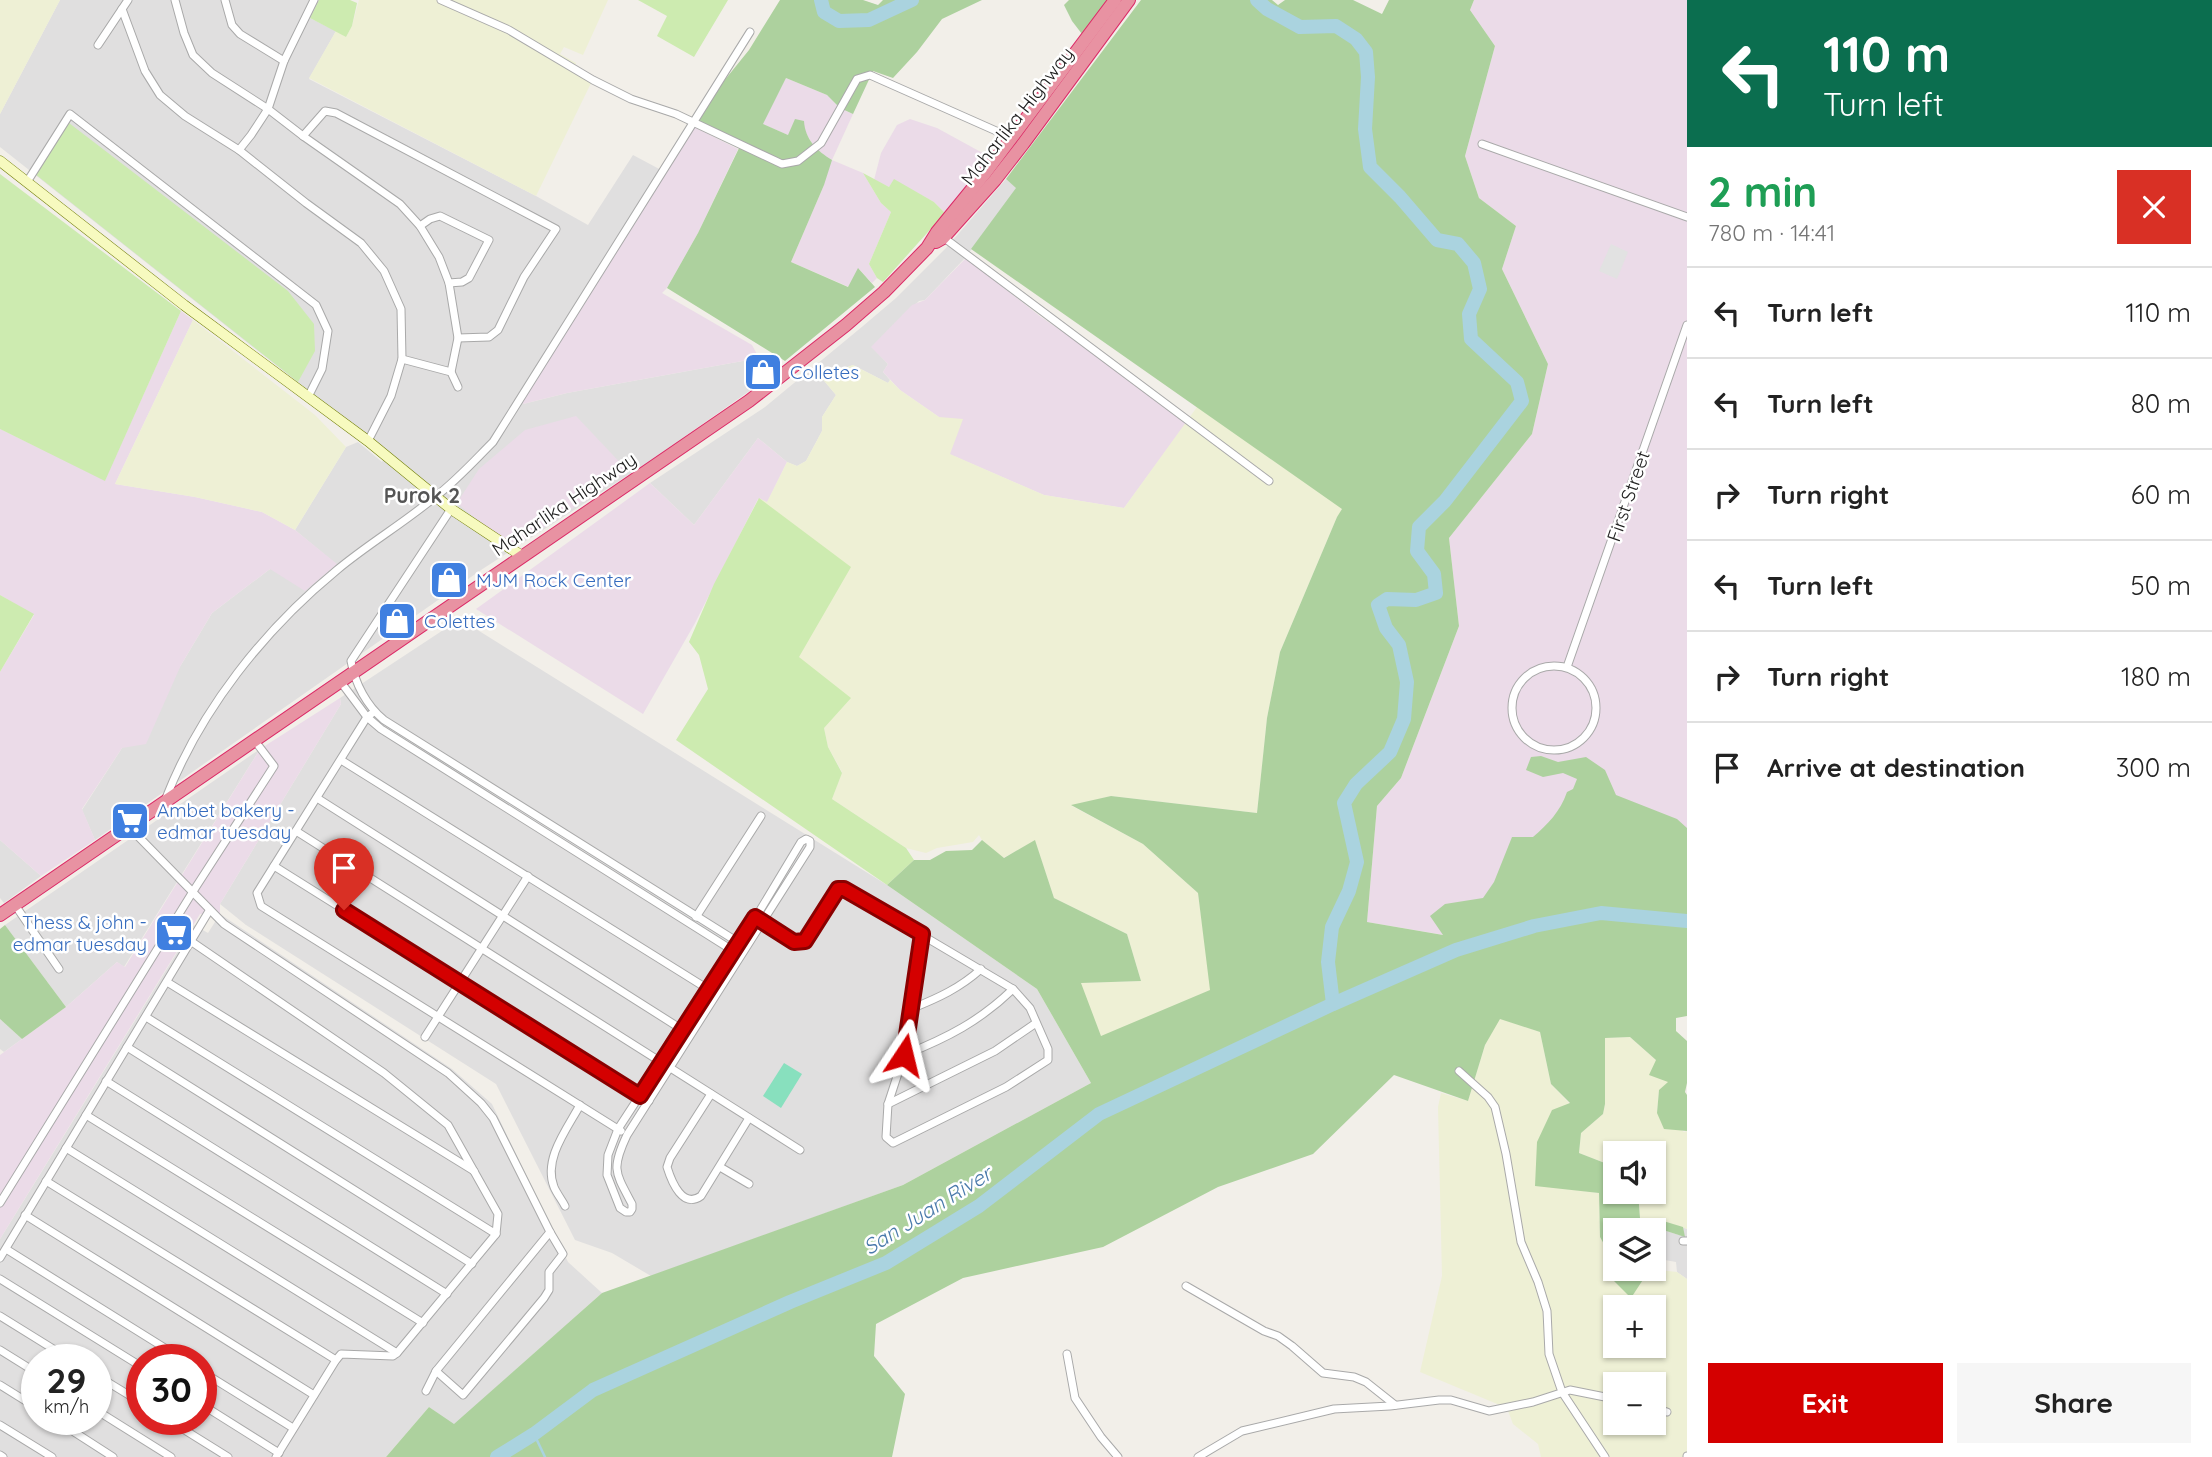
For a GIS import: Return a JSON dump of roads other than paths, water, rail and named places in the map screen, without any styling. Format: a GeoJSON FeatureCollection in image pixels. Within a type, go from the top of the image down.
{"type":"FeatureCollection","features":[{"type":"Feature","properties":{"kind":"highway","name":"Maharlika Highway"},"geometry":{"type":"LineString","coordinates":[[940,235],[1115,0]]}},
{"type":"Feature","properties":{"kind":"highway","name":"Maharlika Highway"},"geometry":{"type":"LineString","coordinates":[[0,915],[727,417],[790,371],[874,301],[995,180],[1129,0]]}},
{"type":"Feature","properties":{"kind":"street"},"geometry":{"type":"LineString","coordinates":[[98,45],[128,0]]}},
{"type":"Feature","properties":{"kind":"street"},"geometry":{"type":"LineString","coordinates":[[175,0],[193,55],[212,73],[268,109],[400,204],[420,226],[439,257],[449,283],[458,338],[452,372],[458,387]]}},
{"type":"Feature","properties":{"kind":"street"},"geometry":{"type":"LineString","coordinates":[[225,0],[232,25],[240,34],[284,61]]}},
{"type":"Feature","properties":{"kind":"street"},"geometry":{"type":"LineString","coordinates":[[239,150],[268,109],[284,61],[314,0]]}},
{"type":"Feature","properties":{"kind":"street"},"geometry":{"type":"LineString","coordinates":[[442,0],[509,30],[593,80],[631,99],[676,114],[782,164],[797,161],[821,143],[857,79],[870,75],[1012,138]]}},
{"type":"Feature","properties":{"kind":"street"},"geometry":{"type":"LineString","coordinates":[[122,9],[145,71],[160,94],[185,116],[239,150],[362,243],[384,271],[401,309],[402,359],[391,396],[368,441]]}},
{"type":"Feature","properties":{"kind":"street"},"geometry":{"type":"LineString","coordinates":[[165,802],[175,775],[201,729],[237,672],[269,634],[337,569],[436,497],[493,442],[750,32]]}},
{"type":"Feature","properties":{"kind":"street"},"geometry":{"type":"LineString","coordinates":[[303,136],[325,111],[336,113],[555,229],[523,276],[498,330],[489,337],[458,338]]}},
{"type":"Feature","properties":{"kind":"street"},"geometry":{"type":"LineString","coordinates":[[27,182],[69,114],[316,306],[328,331],[323,369],[308,397]]}},
{"type":"Feature","properties":{"kind":"street"},"geometry":{"type":"LineString","coordinates":[[1482,144],[1687,217]]}},
{"type":"Feature","properties":{"kind":"street"},"geometry":{"type":"LineString","coordinates":[[0,161],[184,304],[368,441],[451,509],[522,556]]}},
{"type":"Feature","properties":{"kind":"street"},"geometry":{"type":"LineString","coordinates":[[420,226],[440,216],[489,240],[469,278],[462,282],[449,283]]}},
{"type":"Feature","properties":{"kind":"street"},"geometry":{"type":"LineString","coordinates":[[940,235],[1269,481]]}},
{"type":"Feature","properties":{"kind":"street","name":"First Street"},"geometry":{"type":"LineString","coordinates":[[1567,667],[1685,339],[1687,325]]}},
{"type":"Feature","properties":{"kind":"street"},"geometry":{"type":"LineString","coordinates":[[402,359],[452,372]]}},
{"type":"Feature","properties":{"kind":"street"},"geometry":{"type":"LineString","coordinates":[[451,509],[351,661],[371,715],[384,720],[748,947]]}},
{"type":"Feature","properties":{"kind":"street"},"geometry":{"type":"LineString","coordinates":[[1545,666],[1567,667],[1583,676],[1593,690],[1597,708],[1594,726],[1583,740],[1566,750],[1547,751],[1529,743],[1518,732],[1512,718],[1511,702],[1516,688],[1525,676],[1545,666]]}},
{"type":"Feature","properties":{"kind":"street"},"geometry":{"type":"LineString","coordinates":[[340,681],[381,729],[742,957]]}},
{"type":"Feature","properties":{"kind":"street"},"geometry":{"type":"LineString","coordinates":[[371,715],[257,893],[261,906],[627,1135]]}},
{"type":"Feature","properties":{"kind":"street"},"geometry":{"type":"LineString","coordinates":[[0,1203],[274,766],[254,741]]}},
{"type":"Feature","properties":{"kind":"street"},"geometry":{"type":"LineString","coordinates":[[341,760],[717,995]]}},
{"type":"Feature","properties":{"kind":"street"},"geometry":{"type":"LineString","coordinates":[[317,798],[691,1035]]}},
{"type":"Feature","properties":{"kind":"street"},"geometry":{"type":"LineString","coordinates":[[692,924],[761,816]]}},
{"type":"Feature","properties":{"kind":"street"},"geometry":{"type":"LineString","coordinates":[[128,826],[224,924],[448,1073],[481,1103],[493,1118],[562,1254],[549,1272],[549,1290],[544,1298],[463,1395],[436,1371]]}},
{"type":"Feature","properties":{"kind":"street"},"geometry":{"type":"LineString","coordinates":[[296,831],[800,1150]]}},
{"type":"Feature","properties":{"kind":"street"},"geometry":{"type":"LineString","coordinates":[[806,839],[810,841],[810,848],[764,922],[627,1135],[617,1156],[616,1174],[632,1209],[630,1212],[620,1208],[607,1175],[608,1155],[618,1129],[733,951],[801,842],[806,839]]}},
{"type":"Feature","properties":{"kind":"street"},"geometry":{"type":"LineString","coordinates":[[274,866],[649,1101]]}},
{"type":"Feature","properties":{"kind":"street"},"geometry":{"type":"LineString","coordinates":[[425,1037],[528,876]]}},
{"type":"Feature","properties":{"kind":"street"},"geometry":{"type":"LineString","coordinates":[[755,917],[794,942],[805,941],[838,889],[844,889],[922,934],[1013,989],[1030,1008],[1048,1049],[1048,1060],[1006,1087],[894,1143],[886,1137],[888,1104],[904,1055],[922,934]]}},
{"type":"Feature","properties":{"kind":"street"},"geometry":{"type":"LineString","coordinates":[[15,905],[59,969]]}},
{"type":"Feature","properties":{"kind":"street"},"geometry":{"type":"LineString","coordinates":[[0,1258],[209,911]]}},
{"type":"Feature","properties":{"kind":"street"},"geometry":{"type":"LineString","coordinates":[[192,942],[395,1082],[448,1125],[498,1214],[496,1234],[397,1353],[393,1356],[341,1354],[277,1455],[217,1415]]}},
{"type":"Feature","properties":{"kind":"street"},"geometry":{"type":"LineString","coordinates":[[913,1008],[944,996],[981,969]]}},
{"type":"Feature","properties":{"kind":"street"},"geometry":{"type":"LineString","coordinates":[[167,982],[474,1171]]}},
{"type":"Feature","properties":{"kind":"street"},"geometry":{"type":"LineString","coordinates":[[904,1055],[967,1026],[995,1007],[1013,989]]}},
{"type":"Feature","properties":{"kind":"street"},"geometry":{"type":"LineString","coordinates":[[146,1017],[496,1234]]}},
{"type":"Feature","properties":{"kind":"street"},"geometry":{"type":"LineString","coordinates":[[888,1104],[995,1051],[1036,1023]]}},
{"type":"Feature","properties":{"kind":"street"},"geometry":{"type":"LineString","coordinates":[[127,1047],[472,1264]]}},
{"type":"Feature","properties":{"kind":"street"},"geometry":{"type":"LineString","coordinates":[[1459,1071],[1488,1097],[1495,1107],[1521,1242],[1547,1311],[1549,1354],[1562,1392],[1605,1457]]}},
{"type":"Feature","properties":{"kind":"street"},"geometry":{"type":"LineString","coordinates":[[106,1081],[447,1294]]}},
{"type":"Feature","properties":{"kind":"street"},"geometry":{"type":"LineString","coordinates":[[711,1094],[670,1158],[668,1171],[682,1197],[688,1201],[701,1196],[749,1118]]}},
{"type":"Feature","properties":{"kind":"street"},"geometry":{"type":"LineString","coordinates":[[565,1206],[554,1187],[551,1174],[554,1153],[580,1105]]}},
{"type":"Feature","properties":{"kind":"street"},"geometry":{"type":"LineString","coordinates":[[86,1115],[423,1323]]}},
{"type":"Feature","properties":{"kind":"street"},"geometry":{"type":"LineString","coordinates":[[66,1147],[397,1353]]}},
{"type":"Feature","properties":{"kind":"street"},"geometry":{"type":"LineString","coordinates":[[720,1167],[749,1184]]}},
{"type":"Feature","properties":{"kind":"street"},"geometry":{"type":"LineString","coordinates":[[46,1181],[336,1360]]}},
{"type":"Feature","properties":{"kind":"street"},"geometry":{"type":"LineString","coordinates":[[26,1215],[314,1395]]}},
{"type":"Feature","properties":{"kind":"street"},"geometry":{"type":"LineString","coordinates":[[426,1391],[436,1371],[550,1232]]}},
{"type":"Feature","properties":{"kind":"street"},"geometry":{"type":"LineString","coordinates":[[6,1249],[158,1344]]}},
{"type":"Feature","properties":{"kind":"street"},"geometry":{"type":"LineString","coordinates":[[0,1279],[126,1357]]}},
{"type":"Feature","properties":{"kind":"street"},"geometry":{"type":"LineString","coordinates":[[1186,1286],[1278,1336],[1323,1373],[1354,1377],[1366,1382],[1395,1405]]}},
{"type":"Feature","properties":{"kind":"street"},"geometry":{"type":"LineString","coordinates":[[0,1316],[45,1344]]}},
{"type":"Feature","properties":{"kind":"street"},"geometry":{"type":"LineString","coordinates":[[0,1350],[21,1363]]}},
{"type":"Feature","properties":{"kind":"street"},"geometry":{"type":"LineString","coordinates":[[1067,1354],[1075,1398],[1118,1457]]}},
{"type":"Feature","properties":{"kind":"street"},"geometry":{"type":"LineString","coordinates":[[217,1381],[293,1428]]}},
{"type":"Feature","properties":{"kind":"street"},"geometry":{"type":"LineString","coordinates":[[0,1385],[21,1398]]}},
{"type":"Feature","properties":{"kind":"street"},"geometry":{"type":"LineString","coordinates":[[1198,1457],[1242,1431],[1334,1409],[1451,1400],[1489,1410],[1533,1402],[1570,1390],[1603,1397]]}},
{"type":"Feature","properties":{"kind":"street"},"geometry":{"type":"LineString","coordinates":[[112,1420],[172,1457]]}},
{"type":"Feature","properties":{"kind":"street"},"geometry":{"type":"LineString","coordinates":[[0,1425],[52,1457]]}},
{"type":"Feature","properties":{"kind":"street"},"geometry":{"type":"LineString","coordinates":[[79,1435],[113,1457]]}},
{"type":"Feature","properties":{"kind":"street"},"geometry":{"type":"LineString","coordinates":[[193,1435],[228,1457]]}},
{"type":"Feature","properties":{"kind":"waterway"},"geometry":{"type":"LineString","coordinates":[[821,0],[824,12],[839,21],[869,20],[912,0]]}},
{"type":"Feature","properties":{"kind":"waterway"},"geometry":{"type":"LineString","coordinates":[[1257,0],[1267,9],[1300,27],[1336,26],[1356,39],[1366,52],[1368,77],[1365,129],[1370,167],[1437,240],[1458,244],[1474,263],[1480,289],[1469,314],[1471,339],[1517,382],[1522,401],[1445,501],[1419,527],[1417,551],[1434,574],[1436,593],[1416,600],[1387,599],[1378,605],[1386,628],[1399,645],[1407,682],[1404,719],[1390,752],[1356,784],[1344,803],[1357,862],[1349,891],[1332,927],[1328,962],[1333,1004]]}},
{"type":"Feature","properties":{"kind":"waterway","name":"San Juan River"},"geometry":{"type":"LineString","coordinates":[[497,1457],[534,1434],[593,1390],[790,1302],[886,1263],[979,1206],[1099,1114],[1333,1004],[1456,950],[1534,926],[1601,913],[1687,921]]}},
{"type":"Feature","properties":{"kind":"waterway"},"geometry":{"type":"LineString","coordinates":[[534,1434],[545,1457]]}},
{"type":"Feature","properties":{"kind":"place","name":"Colletes"},"geometry":{"type":"Point","coordinates":[763,372]}},
{"type":"Feature","properties":{"kind":"place","name":"MJM Rock Center"},"geometry":{"type":"Point","coordinates":[449,580]}},
{"type":"Feature","properties":{"kind":"place","name":"Colettes"},"geometry":{"type":"Point","coordinates":[397,621]}},
{"type":"Feature","properties":{"kind":"place","name":"Ambet bakery - edmar tuesday"},"geometry":{"type":"Point","coordinates":[130,821]}},
{"type":"Feature","properties":{"kind":"place","name":"Thess & john - edmar tuesday"},"geometry":{"type":"Point","coordinates":[174,933]}},
{"type":"Feature","properties":{"kind":"district","name":"Purok 2"},"geometry":{"type":"Point","coordinates":[422,495]}}]}
